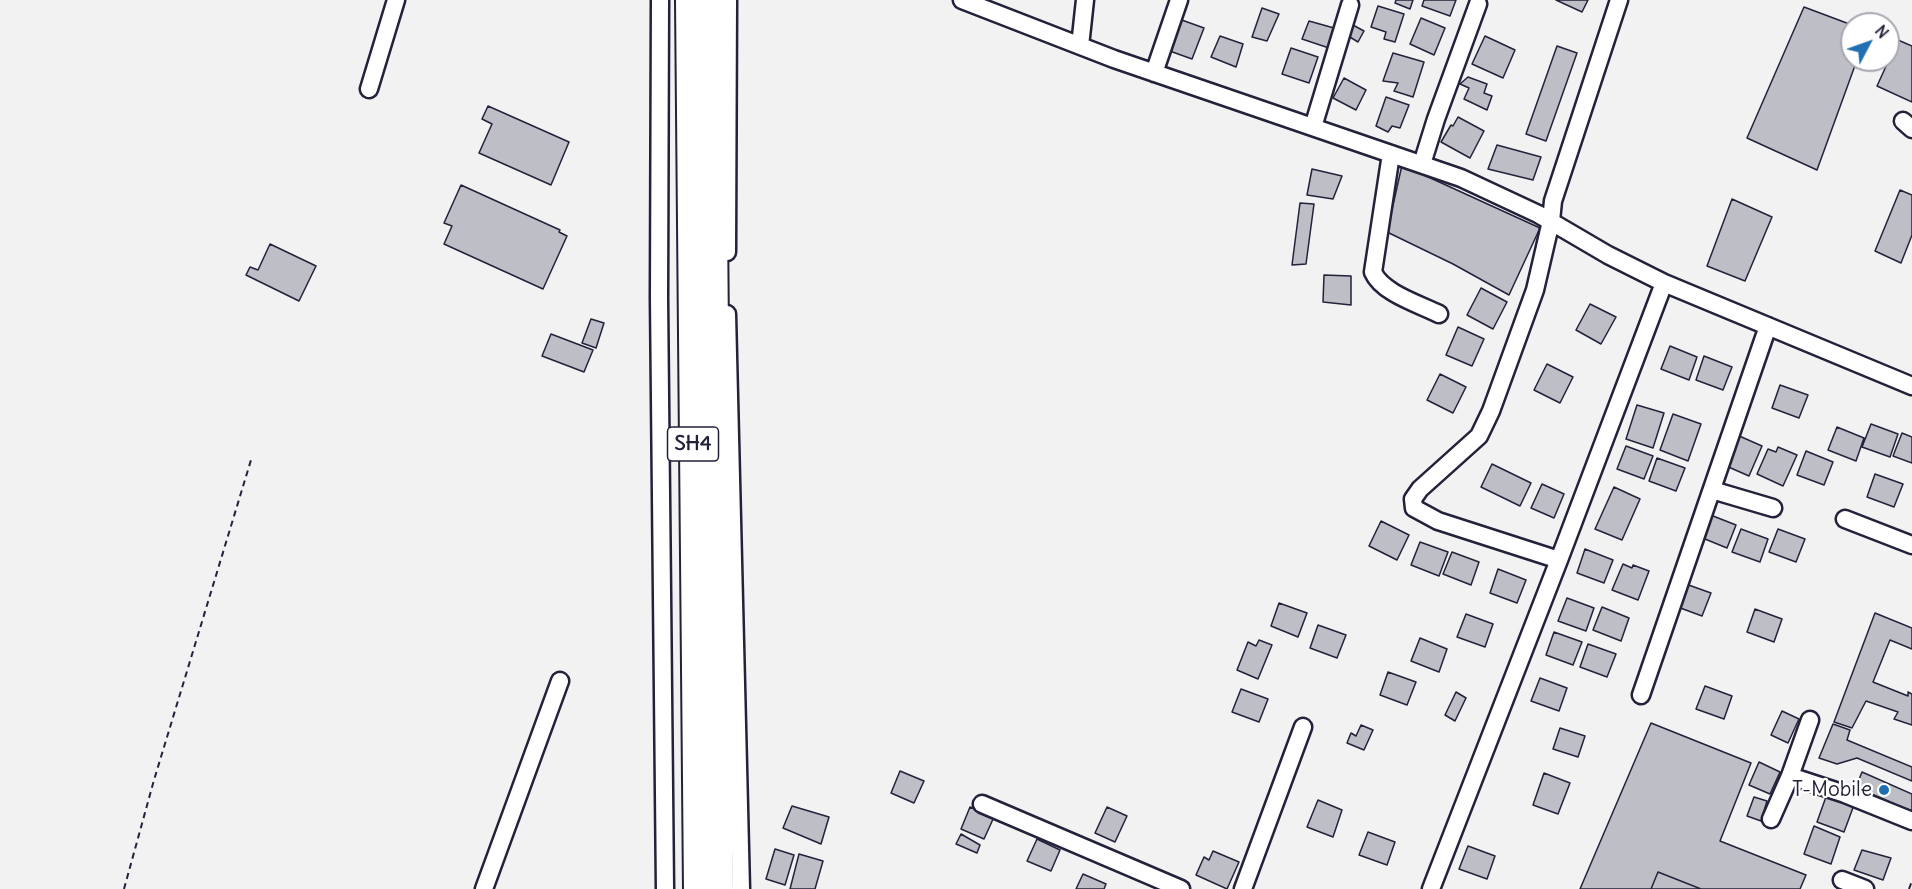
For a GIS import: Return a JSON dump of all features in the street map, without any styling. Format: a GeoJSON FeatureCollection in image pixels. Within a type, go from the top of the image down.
{"type":"FeatureCollection","features":[{"type":"Feature","properties":{"kind":"highway","name":"SH4"},"geometry":{"type":"LineString","coordinates":[[689,0],[697,889]]}},
{"type":"Feature","properties":{"kind":"highway","name":"SH4"},"geometry":{"type":"LineString","coordinates":[[712,0],[720,889]]}},
{"type":"Feature","properties":{"kind":"street"},"geometry":{"type":"LineString","coordinates":[[369,89],[396,0]]}},
{"type":"Feature","properties":{"kind":"street"},"geometry":{"type":"LineString","coordinates":[[660,0],[659,298],[665,889]]}},
{"type":"Feature","properties":{"kind":"street"},"geometry":{"type":"LineString","coordinates":[[728,0],[727,286],[741,889]]}},
{"type":"Feature","properties":{"kind":"street"},"geometry":{"type":"LineString","coordinates":[[962,0],[1154,73],[1472,182],[1551,221],[1608,255],[1664,283],[1912,386]]}},
{"type":"Feature","properties":{"kind":"street"},"geometry":{"type":"LineString","coordinates":[[1080,46],[1085,0]]}},
{"type":"Feature","properties":{"kind":"street"},"geometry":{"type":"LineString","coordinates":[[1154,73],[1179,0]]}},
{"type":"Feature","properties":{"kind":"street"},"geometry":{"type":"LineString","coordinates":[[1559,560],[1438,521],[1414,508],[1413,499],[1420,489],[1479,436],[1491,411],[1535,290],[1551,221],[1553,201],[1619,0]]}},
{"type":"Feature","properties":{"kind":"street"},"geometry":{"type":"LineString","coordinates":[[1422,164],[1478,4]]}},
{"type":"Feature","properties":{"kind":"street"},"geometry":{"type":"LineString","coordinates":[[1313,127],[1350,5]]}},
{"type":"Feature","properties":{"kind":"street"},"geometry":{"type":"LineString","coordinates":[[1391,154],[1373,272],[1383,287],[1439,314]]}},
{"type":"Feature","properties":{"kind":"street"},"geometry":{"type":"LineString","coordinates":[[1431,889],[1664,283]]}},
{"type":"Feature","properties":{"kind":"street"},"geometry":{"type":"LineString","coordinates":[[1641,695],[1768,326]]}},
{"type":"Feature","properties":{"kind":"street"},"geometry":{"type":"LineString","coordinates":[[1712,490],[1773,508]]}},
{"type":"Feature","properties":{"kind":"street"},"geometry":{"type":"LineString","coordinates":[[1845,519],[1912,545]]}},
{"type":"Feature","properties":{"kind":"street"},"geometry":{"type":"LineString","coordinates":[[484,889],[560,681]]}},
{"type":"Feature","properties":{"kind":"street"},"geometry":{"type":"LineString","coordinates":[[1771,819],[1790,776],[1810,720]]}},
{"type":"Feature","properties":{"kind":"street"},"geometry":{"type":"LineString","coordinates":[[1243,889],[1303,727]]}},
{"type":"Feature","properties":{"kind":"street"},"geometry":{"type":"LineString","coordinates":[[1790,776],[1845,794],[1912,821]]}},
{"type":"Feature","properties":{"kind":"street"},"geometry":{"type":"LineString","coordinates":[[982,804],[1181,889]]}},
{"type":"Feature","properties":{"kind":"street"},"geometry":{"type":"LineString","coordinates":[[1842,880],[1865,889]]}},
{"type":"Feature","properties":{"kind":"path"},"geometry":{"type":"LineString","coordinates":[[124,889],[154,780],[251,460]]}},
{"type":"Feature","properties":{"kind":"path"},"geometry":{"type":"LineString","coordinates":[[1909,889],[1912,881]]}},
{"type":"Feature","properties":{"kind":"building"},"geometry":{"type":"Polygon","coordinates":[[[1396,0],[1413,0],[1410,9],[1395,3],[1396,0]]]}},
{"type":"Feature","properties":{"kind":"building"},"geometry":{"type":"Polygon","coordinates":[[[1424,0],[1456,0],[1450,16],[1422,6],[1424,0]]]}},
{"type":"Feature","properties":{"kind":"building"},"geometry":{"type":"Polygon","coordinates":[[[1556,0],[1588,0],[1582,12],[1556,0]]]}},
{"type":"Feature","properties":{"kind":"building"},"geometry":{"type":"Polygon","coordinates":[[[1378,6],[1404,14],[1395,42],[1384,39],[1386,32],[1371,27],[1378,6]]]}},
{"type":"Feature","properties":{"kind":"building"},"geometry":{"type":"Polygon","coordinates":[[[1804,7],[1840,20],[1840,72],[1853,72],[1817,170],[1747,138],[1804,7]]]}},
{"type":"Feature","properties":{"kind":"building"},"geometry":{"type":"Polygon","coordinates":[[[1262,8],[1279,14],[1267,41],[1252,37],[1262,8]]]}},
{"type":"Feature","properties":{"kind":"building"},"geometry":{"type":"Polygon","coordinates":[[[1421,18],[1445,28],[1434,55],[1410,44],[1421,18]]]}},
{"type":"Feature","properties":{"kind":"building"},"geometry":{"type":"Polygon","coordinates":[[[1179,19],[1204,28],[1192,59],[1167,50],[1179,19]]]}},
{"type":"Feature","properties":{"kind":"building"},"geometry":{"type":"Polygon","coordinates":[[[1309,21],[1334,28],[1329,48],[1302,39],[1309,21]]]}},
{"type":"Feature","properties":{"kind":"building"},"geometry":{"type":"Polygon","coordinates":[[[1351,24],[1364,31],[1358,42],[1345,34],[1351,24]]]}},
{"type":"Feature","properties":{"kind":"building"},"geometry":{"type":"Polygon","coordinates":[[[1220,36],[1243,44],[1236,67],[1211,57],[1220,36]]]}},
{"type":"Feature","properties":{"kind":"building"},"geometry":{"type":"Polygon","coordinates":[[[1485,36],[1515,50],[1503,78],[1472,64],[1485,36]]]}},
{"type":"Feature","properties":{"kind":"building"},"geometry":{"type":"Polygon","coordinates":[[[1900,41],[1912,46],[1912,102],[1877,86],[1883,72],[1900,72],[1900,41]]]}},
{"type":"Feature","properties":{"kind":"building"},"geometry":{"type":"Polygon","coordinates":[[[1557,46],[1577,53],[1546,141],[1526,134],[1557,46]]]}},
{"type":"Feature","properties":{"kind":"building"},"geometry":{"type":"Polygon","coordinates":[[[1291,48],[1318,57],[1309,83],[1282,74],[1291,48]]]}},
{"type":"Feature","properties":{"kind":"building"},"geometry":{"type":"Polygon","coordinates":[[[1393,53],[1424,62],[1413,97],[1394,91],[1398,83],[1383,81],[1393,53]]]}},
{"type":"Feature","properties":{"kind":"building"},"geometry":{"type":"Polygon","coordinates":[[[1468,77],[1487,84],[1484,93],[1492,96],[1487,110],[1464,99],[1469,88],[1460,84],[1468,77]]]}},
{"type":"Feature","properties":{"kind":"building"},"geometry":{"type":"Polygon","coordinates":[[[1344,78],[1366,90],[1356,110],[1333,98],[1344,78]]]}},
{"type":"Feature","properties":{"kind":"building"},"geometry":{"type":"Polygon","coordinates":[[[1386,97],[1409,105],[1400,128],[1392,126],[1388,132],[1376,126],[1386,97]]]}},
{"type":"Feature","properties":{"kind":"building"},"geometry":{"type":"Polygon","coordinates":[[[488,106],[569,142],[551,185],[479,153],[492,124],[482,119],[488,106]]]}},
{"type":"Feature","properties":{"kind":"building"},"geometry":{"type":"Polygon","coordinates":[[[1458,117],[1484,131],[1470,158],[1441,142],[1458,117]]]}},
{"type":"Feature","properties":{"kind":"building"},"geometry":{"type":"Polygon","coordinates":[[[1497,145],[1541,157],[1533,180],[1488,169],[1497,145]]]}},
{"type":"Feature","properties":{"kind":"building"},"geometry":{"type":"Polygon","coordinates":[[[1402,165],[1540,228],[1509,295],[1453,264],[1387,232],[1402,165]]]}},
{"type":"Feature","properties":{"kind":"building"},"geometry":{"type":"Polygon","coordinates":[[[1312,169],[1342,176],[1333,199],[1307,195],[1312,169]]]}},
{"type":"Feature","properties":{"kind":"building"},"geometry":{"type":"Polygon","coordinates":[[[461,185],[560,230],[559,232],[567,236],[543,289],[444,244],[452,226],[444,223],[461,185]]]}},
{"type":"Feature","properties":{"kind":"building"},"geometry":{"type":"Polygon","coordinates":[[[1900,190],[1912,195],[1912,235],[1901,263],[1875,251],[1900,190]]]}},
{"type":"Feature","properties":{"kind":"building"},"geometry":{"type":"Polygon","coordinates":[[[1732,199],[1772,217],[1745,281],[1707,266],[1732,199]]]}},
{"type":"Feature","properties":{"kind":"building"},"geometry":{"type":"Polygon","coordinates":[[[1300,203],[1314,204],[1306,264],[1292,265],[1300,203]]]}},
{"type":"Feature","properties":{"kind":"building"},"geometry":{"type":"Polygon","coordinates":[[[270,244],[316,266],[299,301],[246,275],[250,267],[258,270],[270,244]]]}},
{"type":"Feature","properties":{"kind":"building"},"geometry":{"type":"Polygon","coordinates":[[[1324,275],[1351,276],[1351,305],[1323,302],[1324,275]]]}},
{"type":"Feature","properties":{"kind":"building"},"geometry":{"type":"Polygon","coordinates":[[[1481,288],[1507,302],[1493,329],[1467,315],[1481,288]]]}},
{"type":"Feature","properties":{"kind":"building"},"geometry":{"type":"Polygon","coordinates":[[[1590,304],[1616,317],[1601,344],[1576,330],[1590,304]]]}},
{"type":"Feature","properties":{"kind":"building"},"geometry":{"type":"Polygon","coordinates":[[[591,319],[604,323],[596,348],[582,343],[591,319]]]}},
{"type":"Feature","properties":{"kind":"building"},"geometry":{"type":"Polygon","coordinates":[[[1458,327],[1484,339],[1472,366],[1446,355],[1458,327]]]}},
{"type":"Feature","properties":{"kind":"building"},"geometry":{"type":"Polygon","coordinates":[[[551,334],[593,350],[584,372],[542,356],[551,334]]]}},
{"type":"Feature","properties":{"kind":"building"},"geometry":{"type":"Polygon","coordinates":[[[1670,346],[1697,357],[1689,380],[1661,369],[1670,346]]]}},
{"type":"Feature","properties":{"kind":"building"},"geometry":{"type":"Polygon","coordinates":[[[1704,356],[1732,367],[1723,390],[1696,380],[1704,356]]]}},
{"type":"Feature","properties":{"kind":"building"},"geometry":{"type":"Polygon","coordinates":[[[1547,364],[1573,377],[1560,403],[1534,390],[1547,364]]]}},
{"type":"Feature","properties":{"kind":"building"},"geometry":{"type":"Polygon","coordinates":[[[1440,374],[1466,387],[1453,413],[1427,400],[1440,374]]]}},
{"type":"Feature","properties":{"kind":"building"},"geometry":{"type":"Polygon","coordinates":[[[1780,385],[1808,395],[1799,418],[1772,408],[1780,385]]]}},
{"type":"Feature","properties":{"kind":"building"},"geometry":{"type":"Polygon","coordinates":[[[1637,405],[1664,413],[1653,448],[1626,439],[1637,405]]]}},
{"type":"Feature","properties":{"kind":"building"},"geometry":{"type":"Polygon","coordinates":[[[1673,414],[1701,424],[1688,461],[1660,450],[1673,414]]]}},
{"type":"Feature","properties":{"kind":"building"},"geometry":{"type":"Polygon","coordinates":[[[1871,424],[1898,434],[1890,457],[1862,447],[1871,424]]]}},
{"type":"Feature","properties":{"kind":"building"},"geometry":{"type":"Polygon","coordinates":[[[1837,427],[1864,438],[1856,461],[1828,450],[1837,427]]]}},
{"type":"Feature","properties":{"kind":"building"},"geometry":{"type":"Polygon","coordinates":[[[1902,433],[1912,437],[1912,463],[1893,456],[1902,433]]]}},
{"type":"Feature","properties":{"kind":"building"},"geometry":{"type":"Polygon","coordinates":[[[1737,435],[1762,446],[1749,476],[1724,465],[1737,435]]]}},
{"type":"Feature","properties":{"kind":"building"},"geometry":{"type":"Polygon","coordinates":[[[1626,446],[1653,456],[1644,479],[1617,469],[1626,446]]]}},
{"type":"Feature","properties":{"kind":"building"},"geometry":{"type":"Polygon","coordinates":[[[1778,447],[1797,455],[1783,486],[1757,474],[1768,449],[1776,452],[1778,447]]]}},
{"type":"Feature","properties":{"kind":"building"},"geometry":{"type":"Polygon","coordinates":[[[1806,451],[1833,462],[1824,485],[1797,475],[1806,451]]]}},
{"type":"Feature","properties":{"kind":"building"},"geometry":{"type":"Polygon","coordinates":[[[1657,458],[1685,468],[1676,491],[1649,481],[1657,458]]]}},
{"type":"Feature","properties":{"kind":"building"},"geometry":{"type":"Polygon","coordinates":[[[1492,464],[1531,483],[1520,506],[1481,487],[1492,464]]]}},
{"type":"Feature","properties":{"kind":"building"},"geometry":{"type":"Polygon","coordinates":[[[1875,474],[1903,484],[1894,507],[1867,497],[1875,474]]]}},
{"type":"Feature","properties":{"kind":"building"},"geometry":{"type":"Polygon","coordinates":[[[1542,484],[1564,494],[1554,518],[1531,508],[1542,484]]]}},
{"type":"Feature","properties":{"kind":"building"},"geometry":{"type":"Polygon","coordinates":[[[1614,487],[1640,499],[1622,540],[1595,529],[1614,487]]]}},
{"type":"Feature","properties":{"kind":"building"},"geometry":{"type":"Polygon","coordinates":[[[1708,514],[1736,525],[1727,548],[1700,537],[1708,514]]]}},
{"type":"Feature","properties":{"kind":"building"},"geometry":{"type":"Polygon","coordinates":[[[1381,521],[1409,535],[1397,560],[1369,546],[1381,521]]]}},
{"type":"Feature","properties":{"kind":"building"},"geometry":{"type":"Polygon","coordinates":[[[1741,529],[1768,539],[1760,562],[1732,552],[1741,529]]]}},
{"type":"Feature","properties":{"kind":"building"},"geometry":{"type":"Polygon","coordinates":[[[1778,529],[1805,539],[1796,562],[1769,552],[1778,529]]]}},
{"type":"Feature","properties":{"kind":"building"},"geometry":{"type":"Polygon","coordinates":[[[1420,542],[1448,552],[1439,576],[1411,565],[1420,542]]]}},
{"type":"Feature","properties":{"kind":"building"},"geometry":{"type":"Polygon","coordinates":[[[1585,549],[1613,560],[1604,583],[1577,573],[1585,549]]]}},
{"type":"Feature","properties":{"kind":"building"},"geometry":{"type":"Polygon","coordinates":[[[1452,552],[1479,562],[1471,585],[1443,574],[1452,552]]]}},
{"type":"Feature","properties":{"kind":"building"},"geometry":{"type":"Polygon","coordinates":[[[1623,564],[1649,571],[1638,600],[1612,590],[1623,564]]]}},
{"type":"Feature","properties":{"kind":"building"},"geometry":{"type":"Polygon","coordinates":[[[1498,569],[1526,580],[1517,603],[1490,593],[1498,569]]]}},
{"type":"Feature","properties":{"kind":"building"},"geometry":{"type":"Polygon","coordinates":[[[1683,583],[1711,593],[1702,616],[1675,606],[1683,583]]]}},
{"type":"Feature","properties":{"kind":"building"},"geometry":{"type":"Polygon","coordinates":[[[1567,598],[1594,608],[1586,631],[1558,621],[1567,598]]]}},
{"type":"Feature","properties":{"kind":"building"},"geometry":{"type":"Polygon","coordinates":[[[1279,603],[1307,613],[1298,637],[1271,626],[1279,603]]]}},
{"type":"Feature","properties":{"kind":"building"},"geometry":{"type":"Polygon","coordinates":[[[1602,607],[1629,618],[1621,641],[1593,630],[1602,607]]]}},
{"type":"Feature","properties":{"kind":"building"},"geometry":{"type":"Polygon","coordinates":[[[1755,609],[1782,619],[1774,642],[1747,632],[1755,609]]]}},
{"type":"Feature","properties":{"kind":"building"},"geometry":{"type":"Polygon","coordinates":[[[1875,613],[1912,628],[1912,649],[1890,640],[1873,682],[1908,696],[1908,692],[1912,694],[1912,725],[1894,719],[1898,712],[1866,701],[1852,728],[1834,722],[1875,613]]]}},
{"type":"Feature","properties":{"kind":"building"},"geometry":{"type":"Polygon","coordinates":[[[1466,614],[1493,624],[1485,647],[1457,637],[1466,614]]]}},
{"type":"Feature","properties":{"kind":"building"},"geometry":{"type":"Polygon","coordinates":[[[1318,625],[1346,635],[1337,658],[1310,648],[1318,625]]]}},
{"type":"Feature","properties":{"kind":"building"},"geometry":{"type":"Polygon","coordinates":[[[1554,632],[1582,642],[1573,665],[1546,655],[1554,632]]]}},
{"type":"Feature","properties":{"kind":"building"},"geometry":{"type":"Polygon","coordinates":[[[1420,638],[1447,649],[1439,672],[1411,661],[1420,638]]]}},
{"type":"Feature","properties":{"kind":"building"},"geometry":{"type":"Polygon","coordinates":[[[1259,640],[1272,645],[1258,679],[1237,670],[1248,642],[1256,646],[1259,640]]]}},
{"type":"Feature","properties":{"kind":"building"},"geometry":{"type":"Polygon","coordinates":[[[1588,644],[1616,654],[1607,677],[1580,667],[1588,644]]]}},
{"type":"Feature","properties":{"kind":"building"},"geometry":{"type":"Polygon","coordinates":[[[1388,672],[1416,682],[1407,705],[1380,695],[1388,672]]]}},
{"type":"Feature","properties":{"kind":"building"},"geometry":{"type":"Polygon","coordinates":[[[1540,678],[1567,688],[1559,711],[1531,701],[1540,678]]]}},
{"type":"Feature","properties":{"kind":"building"},"geometry":{"type":"Polygon","coordinates":[[[1705,686],[1732,696],[1724,719],[1696,709],[1705,686]]]}},
{"type":"Feature","properties":{"kind":"building"},"geometry":{"type":"Polygon","coordinates":[[[1241,689],[1268,699],[1259,722],[1232,712],[1241,689]]]}},
{"type":"Feature","properties":{"kind":"building"},"geometry":{"type":"Polygon","coordinates":[[[1456,692],[1466,698],[1455,721],[1445,715],[1456,692]]]}},
{"type":"Feature","properties":{"kind":"building"},"geometry":{"type":"Polygon","coordinates":[[[1782,711],[1799,719],[1788,743],[1771,735],[1782,711]]]}},
{"type":"Feature","properties":{"kind":"building"},"geometry":{"type":"Polygon","coordinates":[[[1651,723],[1751,763],[1720,841],[1806,875],[1800,889],[1701,889],[1658,872],[1651,889],[1580,889],[1651,723]]]}},
{"type":"Feature","properties":{"kind":"building"},"geometry":{"type":"Polygon","coordinates":[[[1833,724],[1850,730],[1847,740],[1912,767],[1912,781],[1857,758],[1837,764],[1819,758],[1833,724]]]}},
{"type":"Feature","properties":{"kind":"building"},"geometry":{"type":"Polygon","coordinates":[[[1361,725],[1373,730],[1364,750],[1347,743],[1351,733],[1356,736],[1361,725]]]}},
{"type":"Feature","properties":{"kind":"building"},"geometry":{"type":"Polygon","coordinates":[[[1560,728],[1585,736],[1578,757],[1553,749],[1560,728]]]}},
{"type":"Feature","properties":{"kind":"building"},"geometry":{"type":"Polygon","coordinates":[[[1759,762],[1780,772],[1770,794],[1749,785],[1759,762]]]}},
{"type":"Feature","properties":{"kind":"building"},"geometry":{"type":"Polygon","coordinates":[[[900,771],[924,781],[914,803],[891,793],[900,771]]]}},
{"type":"Feature","properties":{"kind":"building","name":"T-Mobile"},"geometry":{"type":"Polygon","coordinates":[[[1862,772],[1912,794],[1912,812],[1856,787],[1862,772]]]}},
{"type":"Feature","properties":{"kind":"building"},"geometry":{"type":"Polygon","coordinates":[[[1544,773],[1570,783],[1558,814],[1533,805],[1544,773]]]}},
{"type":"Feature","properties":{"kind":"building"},"geometry":{"type":"Polygon","coordinates":[[[1827,794],[1854,805],[1844,832],[1817,822],[1827,794]]]}},
{"type":"Feature","properties":{"kind":"building"},"geometry":{"type":"Polygon","coordinates":[[[1754,797],[1767,801],[1761,821],[1747,816],[1754,797]]]}},
{"type":"Feature","properties":{"kind":"building"},"geometry":{"type":"Polygon","coordinates":[[[1318,800],[1342,810],[1333,837],[1307,827],[1318,800]]]}},
{"type":"Feature","properties":{"kind":"building"},"geometry":{"type":"Polygon","coordinates":[[[792,806],[829,817],[821,844],[783,828],[792,806]]]}},
{"type":"Feature","properties":{"kind":"building"},"geometry":{"type":"Polygon","coordinates":[[[970,807],[994,817],[984,839],[961,829],[970,807]]]}},
{"type":"Feature","properties":{"kind":"building"},"geometry":{"type":"Polygon","coordinates":[[[1107,807],[1127,816],[1115,842],[1095,833],[1107,807]]]}},
{"type":"Feature","properties":{"kind":"building"},"geometry":{"type":"Polygon","coordinates":[[[1814,826],[1840,837],[1831,864],[1804,854],[1814,826]]]}},
{"type":"Feature","properties":{"kind":"building"},"geometry":{"type":"Polygon","coordinates":[[[1368,832],[1395,842],[1387,865],[1359,855],[1368,832]]]}},
{"type":"Feature","properties":{"kind":"building"},"geometry":{"type":"Polygon","coordinates":[[[961,834],[980,845],[977,853],[956,844],[961,834]]]}},
{"type":"Feature","properties":{"kind":"building"},"geometry":{"type":"Polygon","coordinates":[[[1037,839],[1060,850],[1051,871],[1027,861],[1037,839]]]}},
{"type":"Feature","properties":{"kind":"building"},"geometry":{"type":"Polygon","coordinates":[[[1468,846],[1495,856],[1487,879],[1459,869],[1468,846]]]}},
{"type":"Feature","properties":{"kind":"building"},"geometry":{"type":"Polygon","coordinates":[[[775,849],[794,855],[785,885],[766,879],[775,849]]]}},
{"type":"Feature","properties":{"kind":"building"},"geometry":{"type":"Polygon","coordinates":[[[1862,850],[1891,858],[1883,880],[1854,870],[1862,850]]]}},
{"type":"Feature","properties":{"kind":"building"},"geometry":{"type":"Polygon","coordinates":[[[1213,851],[1239,862],[1227,889],[1196,875],[1204,857],[1209,860],[1213,851]]]}},
{"type":"Feature","properties":{"kind":"building"},"geometry":{"type":"Polygon","coordinates":[[[799,854],[823,861],[815,889],[790,889],[799,854]]]}},
{"type":"Feature","properties":{"kind":"building"},"geometry":{"type":"Polygon","coordinates":[[[1658,872],[1701,889],[1651,889],[1658,872]]]}},
{"type":"Feature","properties":{"kind":"building"},"geometry":{"type":"Polygon","coordinates":[[[1083,874],[1106,884],[1104,889],[1076,889],[1083,874]]]}},
{"type":"Feature","properties":{"kind":"place","name":"T-Mobile"},"geometry":{"type":"Point","coordinates":[1884,790]}}]}
